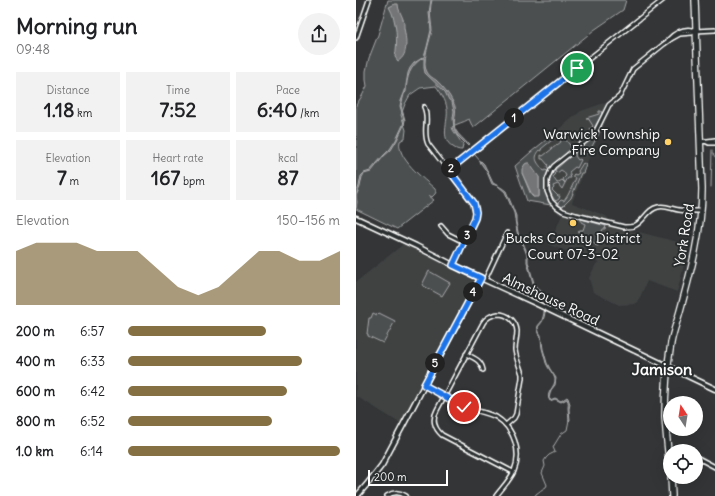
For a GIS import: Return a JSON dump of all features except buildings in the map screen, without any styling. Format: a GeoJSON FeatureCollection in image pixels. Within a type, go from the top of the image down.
{"type":"FeatureCollection","features":[{"type":"Feature","properties":{"kind":"highway","name":"York Road"},"geometry":{"type":"LineString","coordinates":[[668,444],[665,411],[667,367],[672,341],[697,245],[701,221],[702,141],[695,0]]}},
{"type":"Feature","properties":{"kind":"highway"},"geometry":{"type":"LineString","coordinates":[[671,484],[672,496]]}},
{"type":"Feature","properties":{"kind":"main road","name":"Almshouse Road"},"geometry":{"type":"LineString","coordinates":[[356,218],[715,389]]}},
{"type":"Feature","properties":{"kind":"main road"},"geometry":{"type":"LineString","coordinates":[[357,496],[382,465],[424,385],[483,279]]}},
{"type":"Feature","properties":{"kind":"street"},"geometry":{"type":"LineString","coordinates":[[356,38],[369,0]]}},
{"type":"Feature","properties":{"kind":"street"},"geometry":{"type":"LineString","coordinates":[[449,170],[662,0]]}},
{"type":"Feature","properties":{"kind":"street"},"geometry":{"type":"LineString","coordinates":[[701,211],[680,210],[660,206],[650,211],[639,224],[632,227],[624,227],[576,215],[557,207],[551,201],[547,191],[547,180],[554,166],[593,134],[609,105],[620,96],[633,69],[664,44],[680,34],[715,30]]}},
{"type":"Feature","properties":{"kind":"street"},"geometry":{"type":"LineString","coordinates":[[424,106],[427,115],[426,140],[476,206],[476,215],[453,265]]}},
{"type":"Feature","properties":{"kind":"street"},"geometry":{"type":"LineString","coordinates":[[702,141],[715,140]]}},
{"type":"Feature","properties":{"kind":"street"},"geometry":{"type":"LineString","coordinates":[[702,141],[715,143]]}},
{"type":"Feature","properties":{"kind":"street"},"geometry":{"type":"LineString","coordinates":[[441,226],[448,234],[464,242]]}},
{"type":"Feature","properties":{"kind":"street"},"geometry":{"type":"LineString","coordinates":[[483,279],[507,233]]}},
{"type":"Feature","properties":{"kind":"street"},"geometry":{"type":"LineString","coordinates":[[506,425],[514,418],[516,414],[522,378],[516,350],[517,330],[514,322],[503,315],[496,314],[489,317],[482,323],[434,417],[434,424],[439,433],[513,472]]}},
{"type":"Feature","properties":{"kind":"street"},"geometry":{"type":"LineString","coordinates":[[466,354],[479,361],[483,370]]}},
{"type":"Feature","properties":{"kind":"street"},"geometry":{"type":"LineString","coordinates":[[424,385],[468,408],[492,415],[506,425],[513,436],[517,449],[516,462],[513,472],[496,496]]}},
{"type":"Feature","properties":{"kind":"street"},"geometry":{"type":"LineString","coordinates":[[703,460],[715,466]]}},
{"type":"Feature","properties":{"kind":"street"},"geometry":{"type":"LineString","coordinates":[[387,496],[400,493],[406,496]]}},
{"type":"Feature","properties":{"kind":"shaded area"},"geometry":{"type":"Polygon","coordinates":[[[388,0],[626,0],[623,10],[594,30],[473,128],[469,119],[452,127],[463,145],[462,150],[453,147],[446,139],[446,106],[443,97],[436,86],[420,88],[410,95],[401,115],[406,130],[405,138],[400,141],[400,148],[406,161],[435,189],[436,192],[432,197],[428,195],[434,200],[397,229],[356,209],[356,105],[367,86],[366,71],[369,58],[378,35],[388,0]]]}},
{"type":"Feature","properties":{"kind":"shaded area"},"geometry":{"type":"Polygon","coordinates":[[[432,0],[430,13],[432,30],[426,52],[425,68],[429,75],[446,90],[455,105],[454,126],[469,145],[468,146],[457,135],[454,129],[453,118],[454,111],[452,102],[449,100],[445,92],[425,73],[424,58],[422,58],[424,57],[431,30],[429,13],[432,0]]]}},
{"type":"Feature","properties":{"kind":"shaded area"},"geometry":{"type":"Polygon","coordinates":[[[398,4],[403,20],[406,41],[404,55],[398,61],[395,57],[397,38],[394,18],[389,7],[398,4]]]}},
{"type":"Feature","properties":{"kind":"shaded area"},"geometry":{"type":"Polygon","coordinates":[[[421,59],[411,69],[408,77],[406,92],[404,94],[401,106],[405,120],[404,125],[397,140],[391,150],[371,172],[364,174],[356,196],[361,176],[364,173],[370,171],[396,140],[404,120],[400,106],[401,101],[405,91],[408,73],[414,63],[421,59]]]}},
{"type":"Feature","properties":{"kind":"shaded area"},"geometry":{"type":"Polygon","coordinates":[[[604,103],[612,107],[589,158],[572,203],[606,216],[616,229],[639,232],[689,245],[677,292],[647,281],[638,302],[635,304],[619,305],[593,292],[589,278],[596,264],[599,262],[549,245],[562,215],[559,214],[551,205],[527,201],[515,166],[581,111],[604,103]]]}},
{"type":"Feature","properties":{"kind":"shaded area"},"geometry":{"type":"Polygon","coordinates":[[[599,111],[601,111],[602,114],[592,132],[590,129],[593,126],[588,118],[586,118],[599,114],[599,111]]]}},
{"type":"Feature","properties":{"kind":"shaded area"},"geometry":{"type":"Polygon","coordinates":[[[603,122],[589,152],[584,155],[581,151],[579,152],[578,150],[594,136],[603,122]]]}},
{"type":"Feature","properties":{"kind":"shaded area"},"geometry":{"type":"Polygon","coordinates":[[[556,132],[559,137],[557,136],[541,149],[542,151],[540,150],[536,156],[538,163],[544,171],[546,170],[548,172],[546,189],[551,205],[527,201],[515,166],[556,132]],[[522,173],[533,197],[539,196],[539,177],[522,173]]]}},
{"type":"Feature","properties":{"kind":"shaded area"},"geometry":{"type":"Polygon","coordinates":[[[560,140],[566,140],[572,148],[548,168],[548,165],[543,159],[541,159],[541,155],[543,156],[552,149],[551,147],[553,148],[561,142],[560,140]]]}},
{"type":"Feature","properties":{"kind":"shaded area"},"geometry":{"type":"Polygon","coordinates":[[[573,153],[576,154],[575,156],[578,160],[581,160],[577,168],[575,167],[569,172],[571,178],[568,178],[565,183],[563,179],[566,176],[564,172],[561,170],[557,173],[555,170],[573,153]]]}},
{"type":"Feature","properties":{"kind":"shaded area"},"geometry":{"type":"Polygon","coordinates":[[[481,161],[484,164],[493,183],[502,188],[506,191],[516,216],[519,237],[514,213],[505,192],[498,186],[492,184],[487,172],[480,162],[481,161]]]}},
{"type":"Feature","properties":{"kind":"shaded area"},"geometry":{"type":"Polygon","coordinates":[[[527,163],[529,163],[539,177],[539,197],[533,197],[522,173],[522,169],[527,163]]]}},
{"type":"Feature","properties":{"kind":"shaded area"},"geometry":{"type":"Polygon","coordinates":[[[583,163],[586,165],[583,173],[581,173],[571,198],[562,207],[558,203],[561,200],[564,201],[568,195],[576,178],[573,177],[573,175],[579,173],[578,171],[583,163]]]}},
{"type":"Feature","properties":{"kind":"shaded area"},"geometry":{"type":"Polygon","coordinates":[[[554,171],[556,172],[553,177],[557,183],[562,180],[565,183],[562,189],[558,184],[553,186],[554,188],[552,190],[560,196],[556,201],[551,194],[549,186],[554,171]]]}},
{"type":"Feature","properties":{"kind":"shaded area"},"geometry":{"type":"Polygon","coordinates":[[[581,219],[606,226],[605,229],[603,229],[597,243],[599,244],[598,246],[595,245],[596,243],[582,239],[578,231],[583,230],[585,224],[581,222],[581,219]]]}},
{"type":"Feature","properties":{"kind":"shaded area"},"geometry":{"type":"Polygon","coordinates":[[[519,237],[522,240],[528,255],[528,262],[534,283],[537,288],[545,294],[546,304],[544,316],[538,327],[544,314],[544,295],[536,288],[533,283],[527,262],[527,255],[519,237]]]}},
{"type":"Feature","properties":{"kind":"shaded area"},"geometry":{"type":"Polygon","coordinates":[[[406,242],[481,278],[403,425],[356,396],[356,282],[406,242]]]}},
{"type":"Feature","properties":{"kind":"shaded area"},"geometry":{"type":"Polygon","coordinates":[[[429,271],[450,283],[442,296],[422,285],[429,271]]]}},
{"type":"Feature","properties":{"kind":"shaded area"},"geometry":{"type":"Polygon","coordinates":[[[373,313],[377,315],[379,313],[395,321],[383,343],[368,336],[367,334],[369,318],[371,318],[373,313]]]}},
{"type":"Feature","properties":{"kind":"shaded area"},"geometry":{"type":"Polygon","coordinates":[[[539,332],[541,335],[547,363],[556,378],[555,385],[551,390],[549,398],[548,395],[549,393],[554,385],[555,379],[546,363],[539,332]]]}},
{"type":"Feature","properties":{"kind":"shaded area"},"geometry":{"type":"Polygon","coordinates":[[[567,397],[568,398],[570,404],[569,421],[567,399],[561,402],[555,399],[550,401],[549,398],[550,400],[555,398],[561,401],[567,397]]]}},
{"type":"Feature","properties":{"kind":"waterway"},"geometry":{"type":"LineString","coordinates":[[711,187],[712,150]]}},
{"type":"Feature","properties":{"kind":"waterway"},"geometry":{"type":"LineString","coordinates":[[713,153],[715,157]]}},
{"type":"Feature","properties":{"kind":"waterway"},"geometry":{"type":"LineString","coordinates":[[475,155],[481,162]]}},
{"type":"Feature","properties":{"kind":"waterway"},"geometry":{"type":"LineString","coordinates":[[535,496],[547,485],[542,473],[545,466],[544,461],[549,455],[555,452],[553,447],[561,434],[567,430],[569,420]]}},
{"type":"Feature","properties":{"kind":"place","name":"Warwick Township Fire Company"},"geometry":{"type":"Point","coordinates":[668,142]}},
{"type":"Feature","properties":{"kind":"place","name":"Bucks County District Court 07-3-02"},"geometry":{"type":"Point","coordinates":[573,223]}},
{"type":"Feature","properties":{"kind":"district","name":"Jamison"},"geometry":{"type":"Point","coordinates":[662,369]}},
{"type":"Feature","properties":{"kind":"route"},"geometry":{"type":"LineString","coordinates":[[464,407],[424,385],[481,278],[453,265],[475,218],[476,206],[449,170],[577,68]]}}]}
